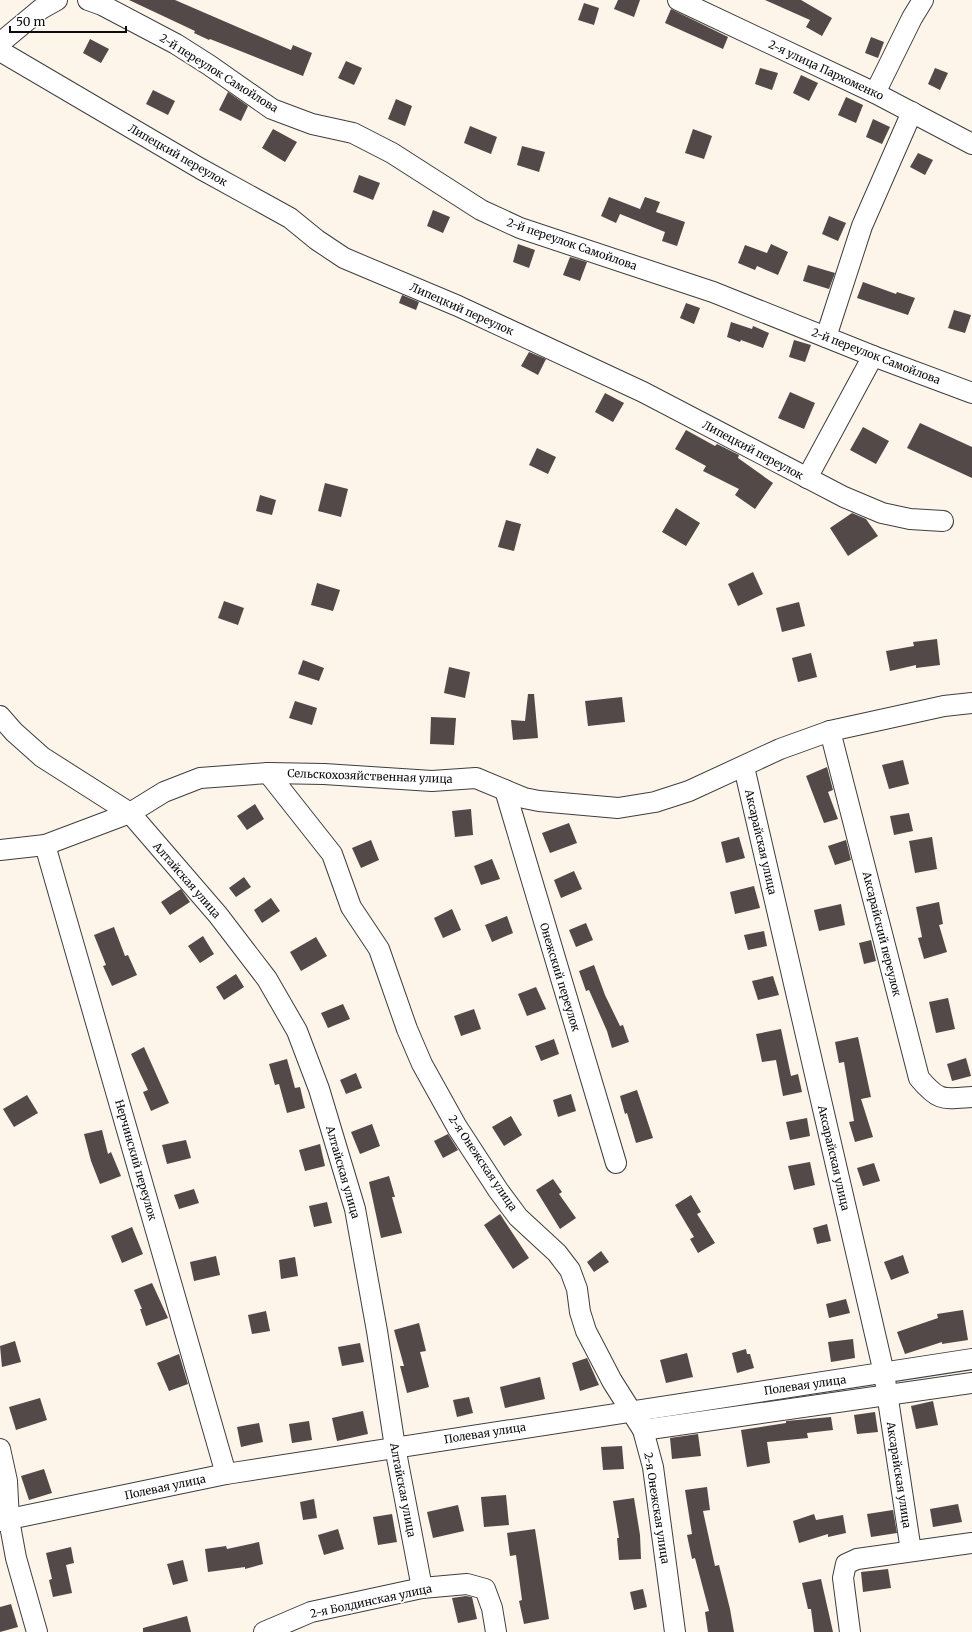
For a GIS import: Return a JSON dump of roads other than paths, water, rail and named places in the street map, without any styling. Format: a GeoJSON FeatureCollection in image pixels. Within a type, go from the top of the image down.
{"type":"FeatureCollection","features":[{"type":"Feature","properties":{"kind":"street"},"geometry":{"type":"LineString","coordinates":[[0,43],[41,8],[57,0]]}},
{"type":"Feature","properties":{"kind":"street","name":"2-й переулок Самойлова"},"geometry":{"type":"LineString","coordinates":[[88,0],[102,5],[176,44],[272,109],[312,124],[353,133],[392,153],[481,210],[520,228],[714,292],[873,356],[972,393]]}},
{"type":"Feature","properties":{"kind":"street","name":"2-я улица Пархоменко"},"geometry":{"type":"LineString","coordinates":[[678,0],[876,93],[972,144]]}},
{"type":"Feature","properties":{"kind":"street"},"geometry":{"type":"LineString","coordinates":[[876,93],[912,18],[923,0]]}},
{"type":"Feature","properties":{"kind":"street","name":"Липецкий переулок"},"geometry":{"type":"LineString","coordinates":[[0,51],[195,165],[290,218],[317,240],[344,258],[458,306],[644,392],[844,498],[882,514],[910,519],[944,521]]}},
{"type":"Feature","properties":{"kind":"street"},"geometry":{"type":"LineString","coordinates":[[826,337],[862,226],[912,112]]}},
{"type":"Feature","properties":{"kind":"street"},"geometry":{"type":"LineString","coordinates":[[807,478],[873,356]]}},
{"type":"Feature","properties":{"kind":"street","name":"Сельскохозяйственная улица"},"geometry":{"type":"LineString","coordinates":[[0,850],[45,845],[130,813],[164,792],[200,778],[268,773],[324,774],[432,781],[476,778],[524,798],[539,801],[618,808],[655,802],[689,792],[780,750],[830,731],[944,706],[972,703]]}},
{"type":"Feature","properties":{"kind":"street","name":"Алтайская улица"},"geometry":{"type":"LineString","coordinates":[[0,716],[14,732],[42,757],[130,813],[218,915],[262,973],[297,1031],[320,1089],[355,1209],[377,1331],[395,1447],[422,1588]]}},
{"type":"Feature","properties":{"kind":"street","name":"Аксарайский переулок"},"geometry":{"type":"LineString","coordinates":[[830,731],[919,1078],[931,1092],[944,1099],[972,1097]]}},
{"type":"Feature","properties":{"kind":"street","name":"Аксарайская улица"},"geometry":{"type":"LineString","coordinates":[[744,767],[884,1373],[911,1551]]}},
{"type":"Feature","properties":{"kind":"street","name":"2-я Онежская улица"},"geometry":{"type":"LineString","coordinates":[[268,773],[332,854],[351,907],[379,949],[407,1029],[422,1064],[457,1127],[498,1190],[518,1217],[557,1253],[570,1270],[577,1289],[580,1312],[586,1331],[643,1430],[653,1467],[675,1632]]}},
{"type":"Feature","properties":{"kind":"street","name":"Онежский переулок"},"geometry":{"type":"LineString","coordinates":[[505,790],[616,1163]]}},
{"type":"Feature","properties":{"kind":"street","name":"Нерчинский переулок"},"geometry":{"type":"LineString","coordinates":[[45,845],[226,1474]]}},
{"type":"Feature","properties":{"kind":"street","name":"Полевая улица"},"geometry":{"type":"LineString","coordinates":[[5,1520],[226,1474],[972,1359]]}},
{"type":"Feature","properties":{"kind":"street"},"geometry":{"type":"LineString","coordinates":[[643,1430],[972,1383]]}},
{"type":"Feature","properties":{"kind":"street"},"geometry":{"type":"LineString","coordinates":[[0,1449],[7,1481],[5,1520],[37,1632]]}},
{"type":"Feature","properties":{"kind":"street"},"geometry":{"type":"LineString","coordinates":[[850,1632],[843,1578],[846,1564],[857,1559],[972,1543]]}},
{"type":"Feature","properties":{"kind":"street","name":"2-я Болдинская улица"},"geometry":{"type":"LineString","coordinates":[[264,1632],[311,1612],[422,1588],[467,1584],[485,1589],[492,1608],[496,1632]]}}]}
